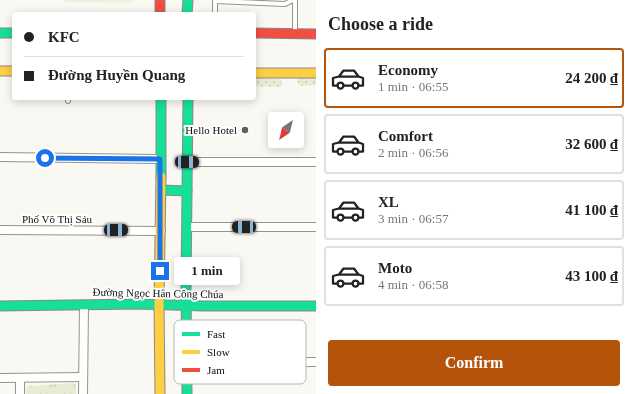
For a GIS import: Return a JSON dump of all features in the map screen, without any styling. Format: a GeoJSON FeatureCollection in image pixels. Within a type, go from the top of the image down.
{"type":"FeatureCollection","features":[{"type":"Feature","properties":{"kind":"street"},"geometry":{"type":"LineString","coordinates":[[160,0],[160,12]]}},
{"type":"Feature","properties":{"kind":"street"},"geometry":{"type":"LineString","coordinates":[[187,12],[188,0]]}},
{"type":"Feature","properties":{"kind":"street"},"geometry":{"type":"LineString","coordinates":[[0,34],[12,33]]}},
{"type":"Feature","properties":{"kind":"street"},"geometry":{"type":"LineString","coordinates":[[256,33],[316,34]]}},
{"type":"Feature","properties":{"kind":"street"},"geometry":{"type":"LineString","coordinates":[[0,71],[12,71]]}},
{"type":"Feature","properties":{"kind":"street"},"geometry":{"type":"LineString","coordinates":[[256,73],[316,73]]}},
{"type":"Feature","properties":{"kind":"street"},"geometry":{"type":"LineString","coordinates":[[160,100],[160,394]]}},
{"type":"Feature","properties":{"kind":"street"},"geometry":{"type":"LineString","coordinates":[[186,320],[188,100]]}},
{"type":"Feature","properties":{"kind":"street"},"geometry":{"type":"LineString","coordinates":[[0,158],[160,159]]}},
{"type":"Feature","properties":{"kind":"street"},"geometry":{"type":"LineString","coordinates":[[187,162],[316,162]]}},
{"type":"Feature","properties":{"kind":"street"},"geometry":{"type":"LineString","coordinates":[[161,190],[187,191]]}},
{"type":"Feature","properties":{"kind":"street"},"geometry":{"type":"LineString","coordinates":[[187,227],[316,227]]}},
{"type":"Feature","properties":{"kind":"street","name":"Phố Võ Thị Sáu"},"geometry":{"type":"LineString","coordinates":[[0,230],[161,231]]}},
{"type":"Feature","properties":{"kind":"street"},"geometry":{"type":"LineString","coordinates":[[83,394],[84,304]]}},
{"type":"Feature","properties":{"kind":"street","name":"Đường Ngọc Hân Công Chúa"},"geometry":{"type":"LineString","coordinates":[[0,306],[159,304],[186,306],[316,306]]}},
{"type":"Feature","properties":{"kind":"street"},"geometry":{"type":"LineString","coordinates":[[306,362],[316,362]]}},
{"type":"Feature","properties":{"kind":"street"},"geometry":{"type":"LineString","coordinates":[[0,378],[83,377]]}},
{"type":"Feature","properties":{"kind":"street"},"geometry":{"type":"LineString","coordinates":[[20,378],[20,394]]}},
{"type":"Feature","properties":{"kind":"lane"},"geometry":{"type":"LineString","coordinates":[[215,12],[215,0],[285,4],[294,0],[295,34]]}},
{"type":"Feature","properties":{"kind":"green space"},"geometry":{"type":"Polygon","coordinates":[[[65,0],[132,0],[132,3],[65,2],[65,0]]]}},
{"type":"Feature","properties":{"kind":"green space"},"geometry":{"type":"Polygon","coordinates":[[[256,78],[280,79],[282,81],[282,85],[280,87],[256,86],[256,78]]]}},
{"type":"Feature","properties":{"kind":"green space"},"geometry":{"type":"Polygon","coordinates":[[[299,78],[316,78],[316,85],[300,86],[297,81],[299,78]]]}},
{"type":"Feature","properties":{"kind":"green space"},"geometry":{"type":"Polygon","coordinates":[[[74,383],[76,386],[76,394],[26,394],[26,389],[29,386],[74,383]]]}},
{"type":"Feature","properties":{"kind":"traffic: fast"},"geometry":{"type":"LineString","coordinates":[[187,12],[188,0]]}},
{"type":"Feature","properties":{"kind":"traffic: fast"},"geometry":{"type":"LineString","coordinates":[[0,33],[12,33]]}},
{"type":"Feature","properties":{"kind":"traffic: fast"},"geometry":{"type":"LineString","coordinates":[[161,100],[161,177]]}},
{"type":"Feature","properties":{"kind":"traffic: fast"},"geometry":{"type":"LineString","coordinates":[[186,320],[188,100]]}},
{"type":"Feature","properties":{"kind":"traffic: fast"},"geometry":{"type":"LineString","coordinates":[[161,190],[187,191]]}},
{"type":"Feature","properties":{"kind":"traffic: fast"},"geometry":{"type":"LineString","coordinates":[[0,306],[139,304],[204,306],[316,306]]}},
{"type":"Feature","properties":{"kind":"traffic: fast"},"geometry":{"type":"LineString","coordinates":[[187,384],[187,394]]}},
{"type":"Feature","properties":{"kind":"traffic: slow"},"geometry":{"type":"LineString","coordinates":[[0,71],[12,71]]}},
{"type":"Feature","properties":{"kind":"traffic: slow"},"geometry":{"type":"LineString","coordinates":[[256,73],[316,73]]}},
{"type":"Feature","properties":{"kind":"traffic: slow"},"geometry":{"type":"LineString","coordinates":[[160,394],[159,304],[161,177]]}},
{"type":"Feature","properties":{"kind":"traffic: jam"},"geometry":{"type":"LineString","coordinates":[[160,0],[160,12]]}},
{"type":"Feature","properties":{"kind":"traffic: jam"},"geometry":{"type":"LineString","coordinates":[[256,33],[316,34]]}},
{"type":"Feature","properties":{"kind":"place","name":"Hello Hotel"},"geometry":{"type":"Point","coordinates":[245,130]}},
{"type":"Feature","properties":{"kind":"route"},"geometry":{"type":"LineString","coordinates":[[45,158],[160,159],[160,271]]}}]}
